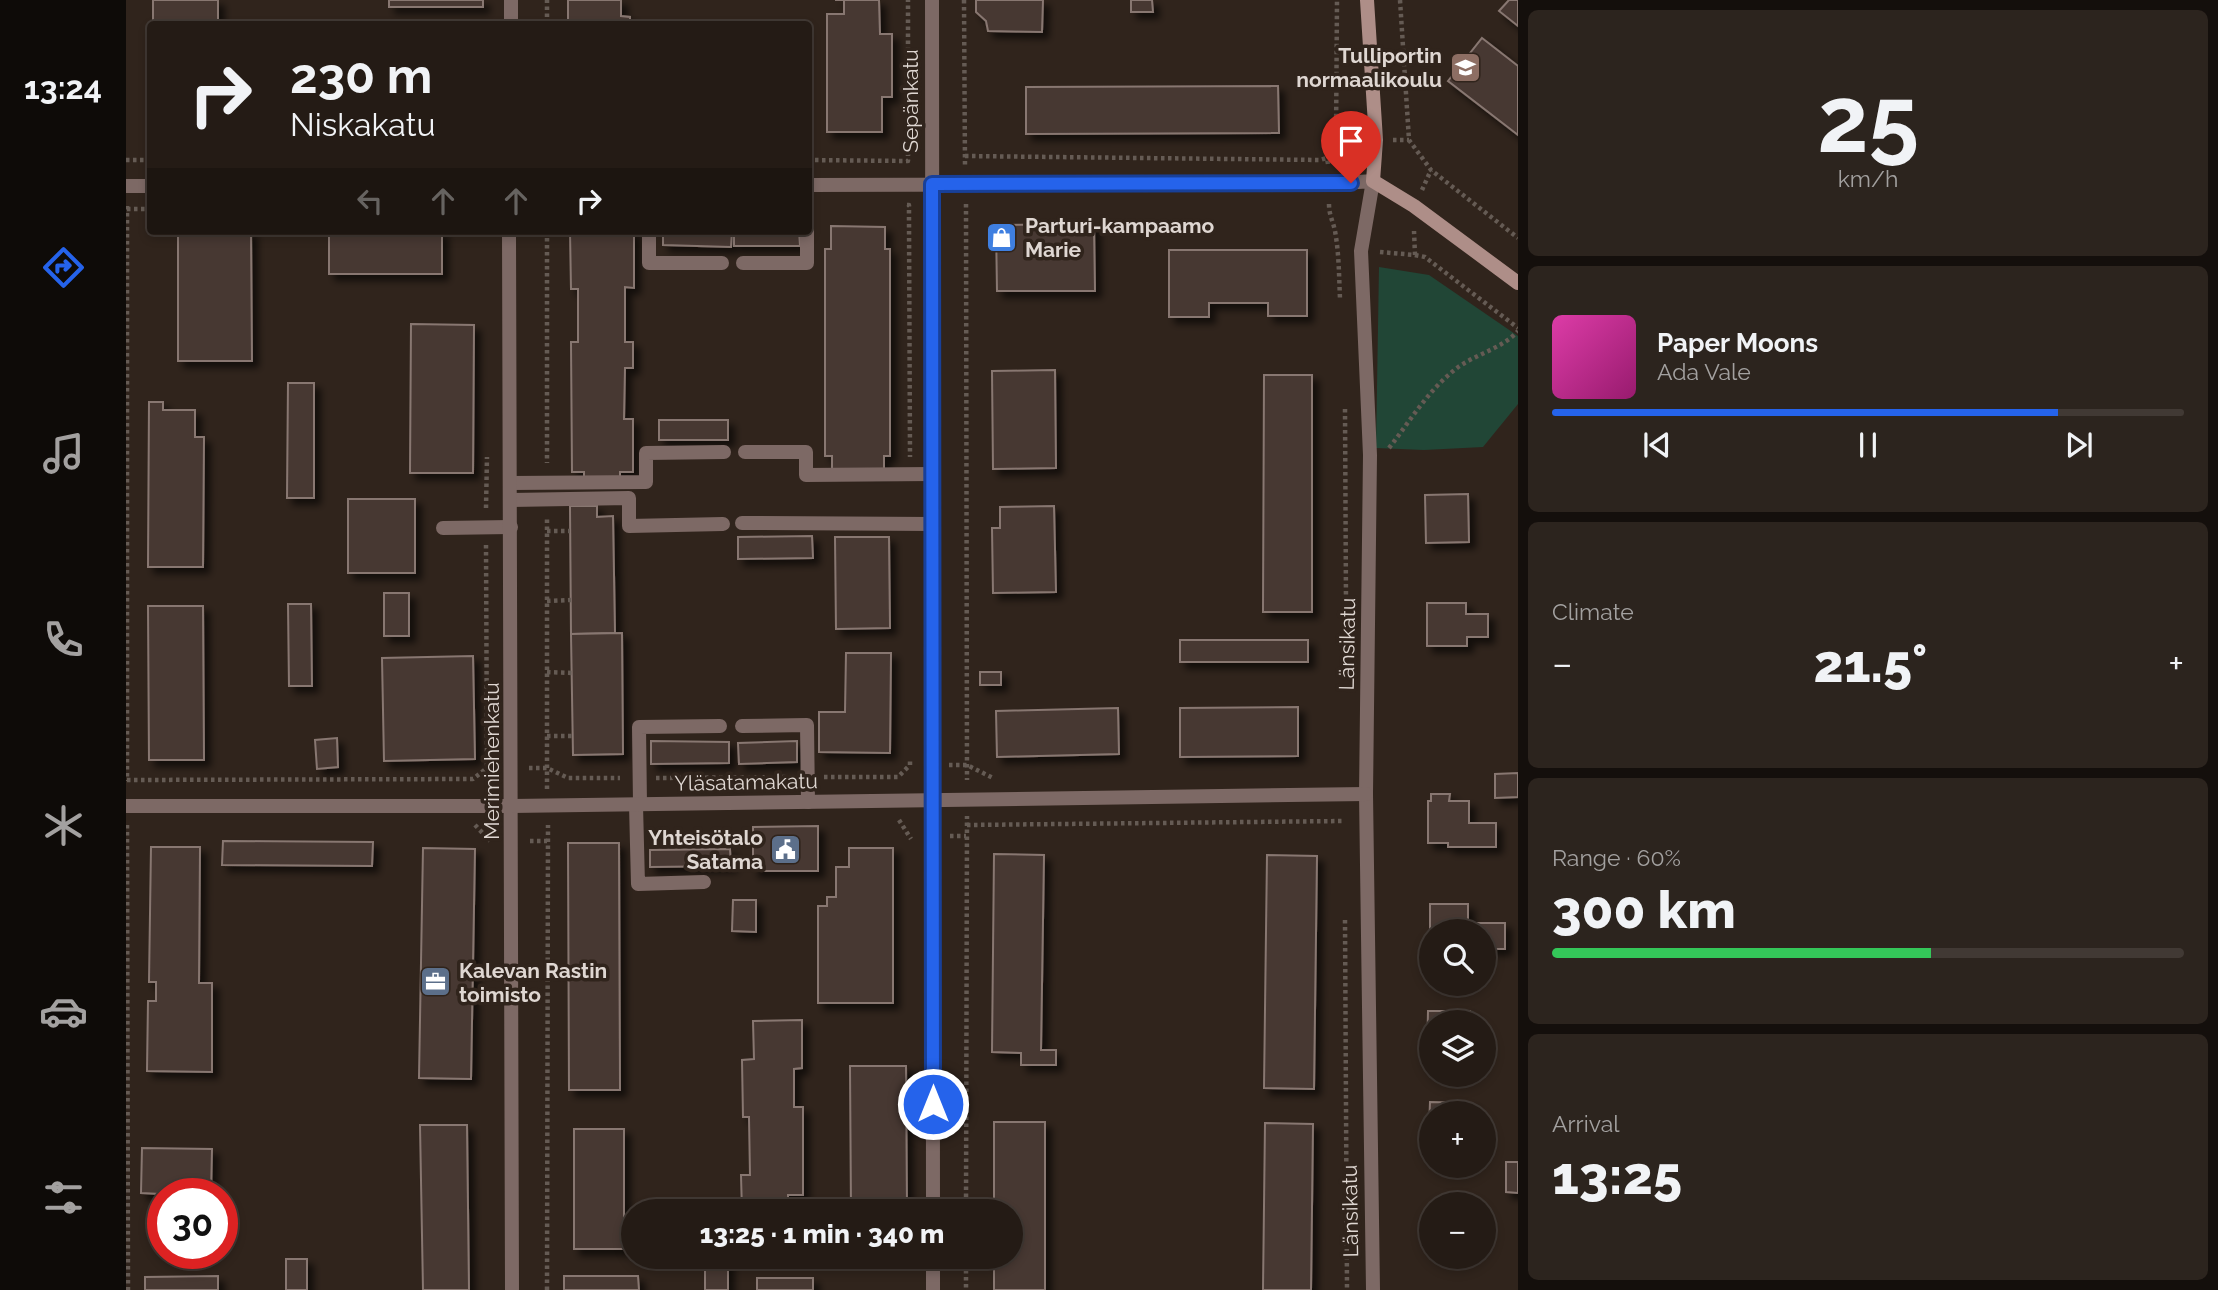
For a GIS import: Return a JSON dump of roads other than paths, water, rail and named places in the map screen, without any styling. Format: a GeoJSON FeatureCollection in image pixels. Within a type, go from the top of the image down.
{"type":"FeatureCollection","features":[{"type":"Feature","properties":{"kind":"street"},"geometry":{"type":"LineString","coordinates":[[511,0],[511,21]]}},
{"type":"Feature","properties":{"kind":"street","name":"Sepänkatu"},"geometry":{"type":"LineString","coordinates":[[932,0],[933,1199]]}},
{"type":"Feature","properties":{"kind":"street","name":"Länsikatu"},"geometry":{"type":"LineString","coordinates":[[1367,0],[1376,140],[1373,181],[1361,251],[1370,455],[1366,794],[1373,1290]]}},
{"type":"Feature","properties":{"kind":"street"},"geometry":{"type":"LineString","coordinates":[[812,184],[1329,184],[1373,181],[1413,206],[1518,283]]}},
{"type":"Feature","properties":{"kind":"street"},"geometry":{"type":"LineString","coordinates":[[126,186],[147,186]]}},
{"type":"Feature","properties":{"kind":"street","name":"Merimiehenkatu"},"geometry":{"type":"LineString","coordinates":[[509,235],[512,1290]]}},
{"type":"Feature","properties":{"kind":"street"},"geometry":{"type":"LineString","coordinates":[[649,235],[649,263],[722,263]]}},
{"type":"Feature","properties":{"kind":"street"},"geometry":{"type":"LineString","coordinates":[[743,263],[807,263],[807,235]]}},
{"type":"Feature","properties":{"kind":"street"},"geometry":{"type":"LineString","coordinates":[[510,483],[646,482],[646,453],[724,452]]}},
{"type":"Feature","properties":{"kind":"street"},"geometry":{"type":"LineString","coordinates":[[745,452],[806,452],[806,475],[932,474]]}},
{"type":"Feature","properties":{"kind":"street"},"geometry":{"type":"LineString","coordinates":[[510,500],[629,498],[629,526],[723,524]]}},
{"type":"Feature","properties":{"kind":"street"},"geometry":{"type":"LineString","coordinates":[[742,523],[932,524]]}},
{"type":"Feature","properties":{"kind":"street"},"geometry":{"type":"LineString","coordinates":[[443,528],[511,527]]}},
{"type":"Feature","properties":{"kind":"street"},"geometry":{"type":"LineString","coordinates":[[742,726],[807,725],[808,802]]}},
{"type":"Feature","properties":{"kind":"street"},"geometry":{"type":"LineString","coordinates":[[704,882],[638,884],[639,727],[720,726]]}},
{"type":"Feature","properties":{"kind":"street","name":"Yläsatamakatu"},"geometry":{"type":"LineString","coordinates":[[127,806],[547,806],[1366,794]]}},
{"type":"Feature","properties":{"kind":"street"},"geometry":{"type":"LineString","coordinates":[[933,1269],[933,1290]]}},
{"type":"Feature","properties":{"kind":"place","name":"Tulliportin normaalikoulu"},"geometry":{"type":"Point","coordinates":[1465,67]}},
{"type":"Feature","properties":{"kind":"place","name":"Parturi-kampaamo Marie"},"geometry":{"type":"Point","coordinates":[1002,237]}},
{"type":"Feature","properties":{"kind":"place","name":"Yhteisötalo Satama"},"geometry":{"type":"Point","coordinates":[786,849]}},
{"type":"Feature","properties":{"kind":"place","name":"Kalevan Rastin toimisto"},"geometry":{"type":"Point","coordinates":[436,982]}}]}
